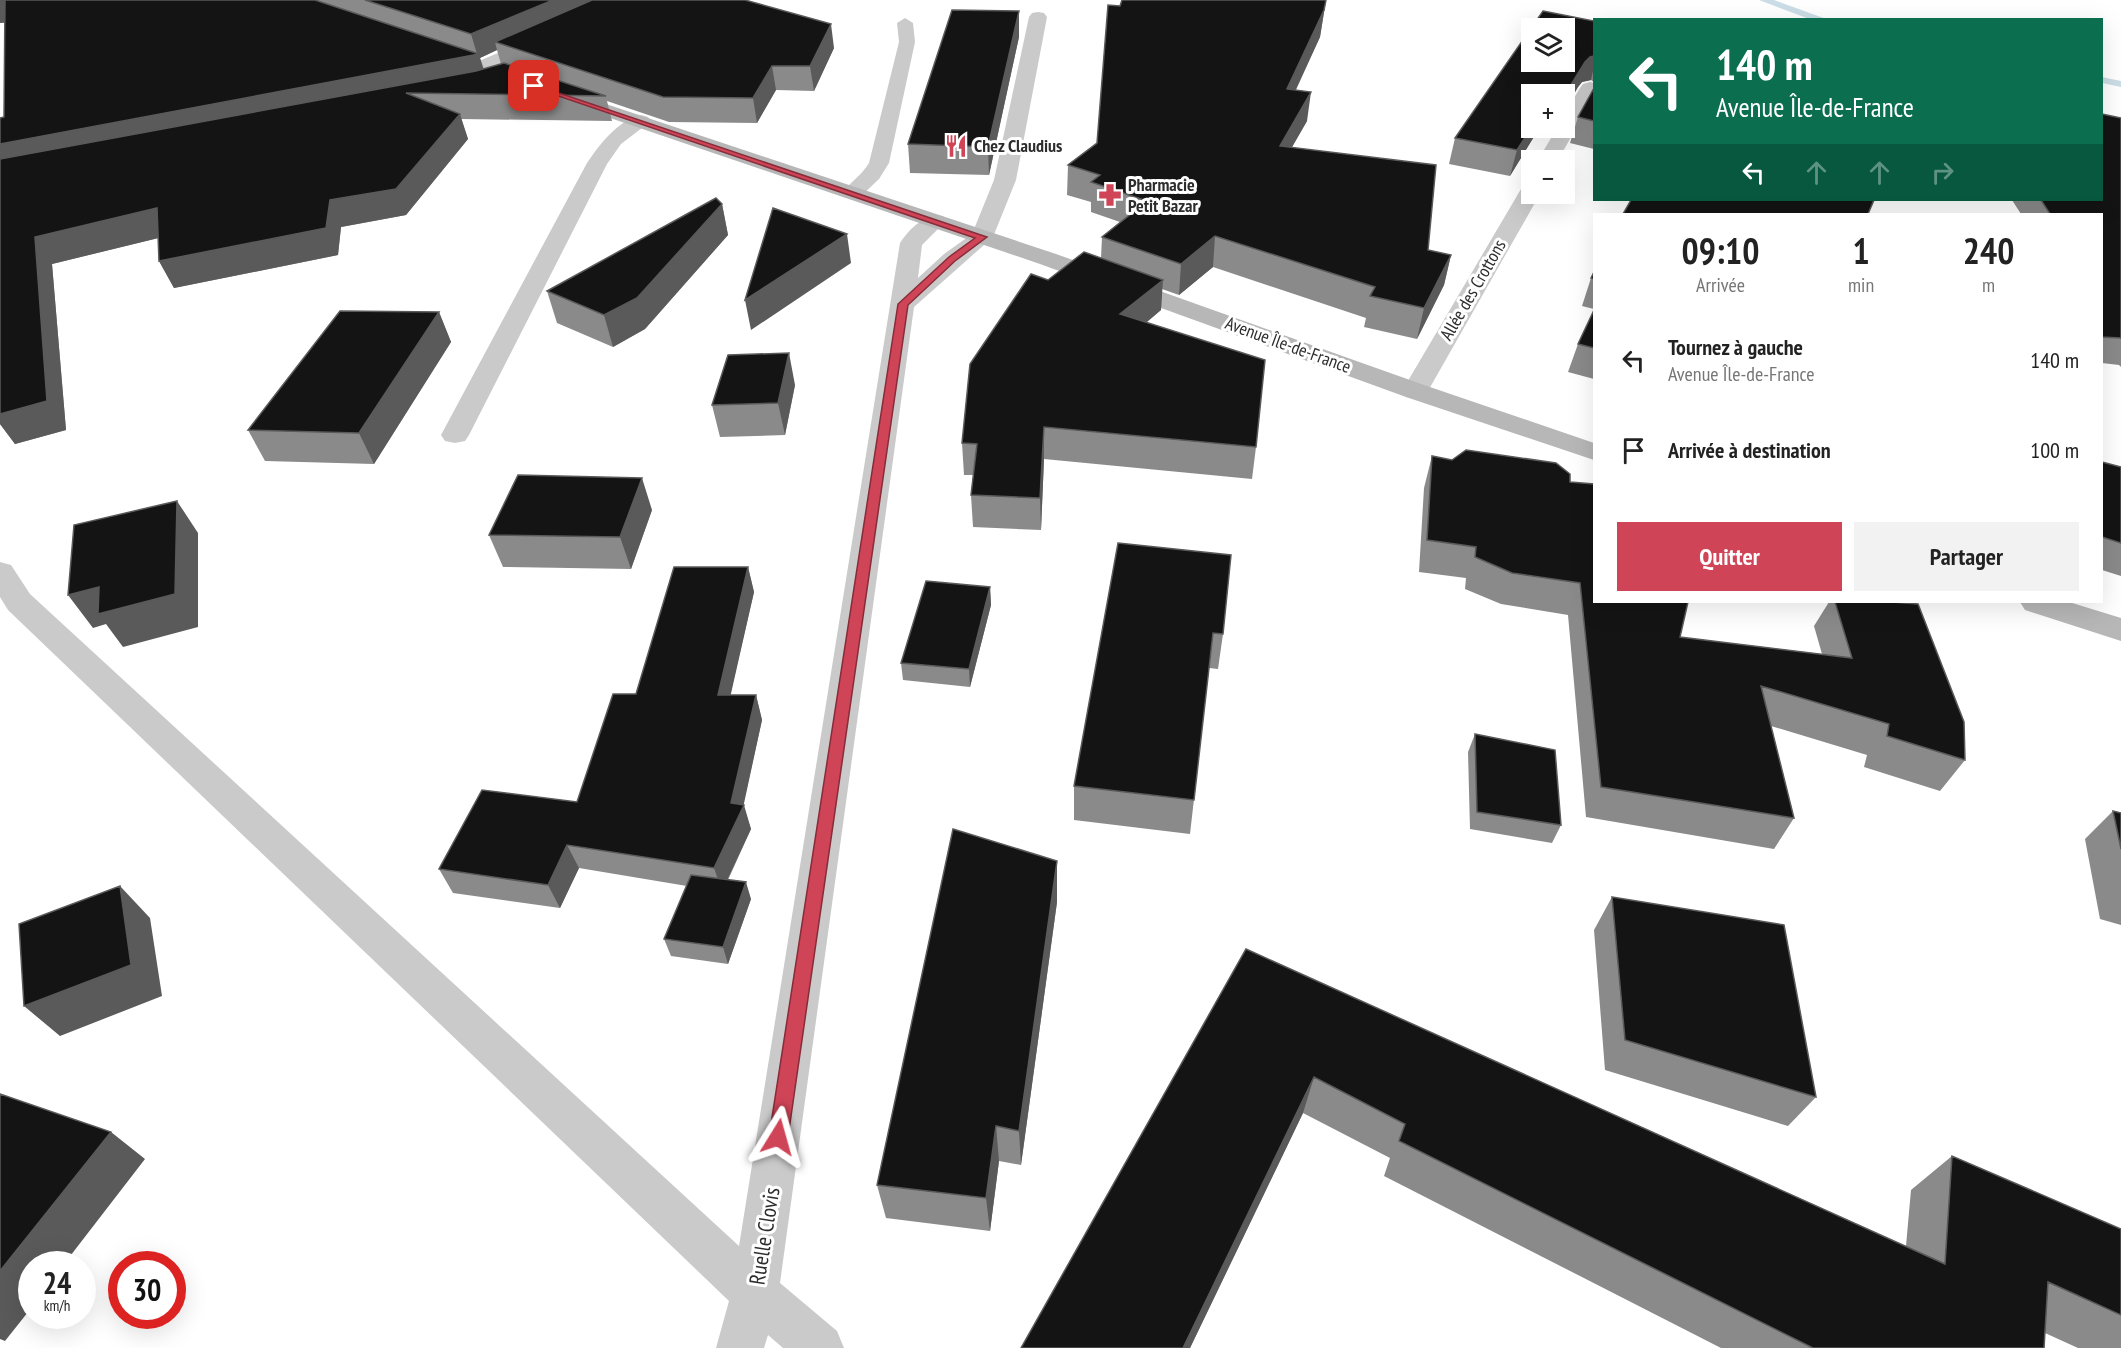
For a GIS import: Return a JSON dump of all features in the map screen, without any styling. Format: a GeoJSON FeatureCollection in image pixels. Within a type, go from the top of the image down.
{"type":"FeatureCollection","features":[{"type":"Feature","properties":{"kind":"street"},"geometry":{"type":"LineString","coordinates":[[903,304],[952,259],[982,237],[1005,180],[1038,16]]}},
{"type":"Feature","properties":{"kind":"street"},"geometry":{"type":"LineString","coordinates":[[458,59],[513,78]]}},
{"type":"Feature","properties":{"kind":"street"},"geometry":{"type":"LineString","coordinates":[[1554,150],[1590,88]]}},
{"type":"Feature","properties":{"kind":"street","name":"Avenue Île-de-France"},"geometry":{"type":"LineString","coordinates":[[545,89],[1048,259],[1415,391],[1593,452]]}},
{"type":"Feature","properties":{"kind":"street"},"geometry":{"type":"LineString","coordinates":[[456,435],[597,163],[614,140],[641,121]]}},
{"type":"Feature","properties":{"kind":"street","name":"Allée des Crottons"},"geometry":{"type":"LineString","coordinates":[[1415,391],[1523,204]]}},
{"type":"Feature","properties":{"kind":"street","name":"Ruelle Clovis"},"geometry":{"type":"LineString","coordinates":[[740,1348],[755,1293],[911,243],[935,221]]}},
{"type":"Feature","properties":{"kind":"street"},"geometry":{"type":"LineString","coordinates":[[0,572],[20,602],[755,1293],[820,1348]]}},
{"type":"Feature","properties":{"kind":"street"},"geometry":{"type":"LineString","coordinates":[[2039,603],[2121,630]]}},
{"type":"Feature","properties":{"kind":"lane"},"geometry":{"type":"LineString","coordinates":[[852,194],[872,175],[879,163],[907,42],[905,23]]}},
{"type":"Feature","properties":{"kind":"lane"},"geometry":{"type":"LineString","coordinates":[[480,67],[556,33]]}},
{"type":"Feature","properties":{"kind":"building"},"geometry":{"type":"Polygon","coordinates":[[[5,0],[315,0],[479,54],[0,144],[0,118],[4,117],[5,0]]]}},
{"type":"Feature","properties":{"kind":"building"},"geometry":{"type":"Polygon","coordinates":[[[365,0],[553,0],[471,34],[365,0]]]}},
{"type":"Feature","properties":{"kind":"building"},"geometry":{"type":"Polygon","coordinates":[[[592,0],[745,0],[831,24],[810,66],[772,66],[753,98],[663,97],[495,42],[592,0]]]}},
{"type":"Feature","properties":{"kind":"building"},"geometry":{"type":"Polygon","coordinates":[[[1122,0],[1326,0],[1324,10],[1287,89],[1311,92],[1280,146],[1436,165],[1428,250],[1451,255],[1424,308],[1370,296],[1375,287],[1215,236],[1181,264],[1102,237],[1147,201],[1091,182],[1100,175],[1068,165],[1097,143],[1108,5],[1120,6],[1122,0]]]}},
{"type":"Feature","properties":{"kind":"building"},"geometry":{"type":"Polygon","coordinates":[[[952,10],[1019,11],[988,147],[908,144],[952,10]]]}},
{"type":"Feature","properties":{"kind":"building"},"geometry":{"type":"Polygon","coordinates":[[[1543,11],[1593,21],[1593,56],[1585,62],[1571,84],[1521,84],[1521,138],[1525,138],[1517,150],[1455,138],[1521,43],[1521,72],[1575,72],[1575,18],[1538,18],[1543,11]]]}},
{"type":"Feature","properties":{"kind":"building"},"geometry":{"type":"Polygon","coordinates":[[[504,63],[606,96],[406,93],[460,114],[396,189],[330,200],[326,228],[159,261],[157,208],[35,237],[47,401],[0,414],[0,159],[476,71],[504,63]]]}},
{"type":"Feature","properties":{"kind":"building"},"geometry":{"type":"Polygon","coordinates":[[[1593,90],[1593,121],[1578,117],[1593,90]]]}},
{"type":"Feature","properties":{"kind":"building"},"geometry":{"type":"Polygon","coordinates":[[[2103,114],[2121,118],[2121,338],[2103,337],[2103,213],[2049,213],[2042,201],[2103,201],[2103,114]]]}},
{"type":"Feature","properties":{"kind":"building"},"geometry":{"type":"Polygon","coordinates":[[[716,198],[722,204],[637,298],[604,315],[547,291],[716,198]]]}},
{"type":"Feature","properties":{"kind":"building"},"geometry":{"type":"Polygon","coordinates":[[[1630,201],[1874,201],[1868,213],[1624,213],[1630,201]]]}},
{"type":"Feature","properties":{"kind":"building"},"geometry":{"type":"Polygon","coordinates":[[[773,208],[847,234],[745,300],[773,208]]]}},
{"type":"Feature","properties":{"kind":"building"},"geometry":{"type":"Polygon","coordinates":[[[1084,252],[1163,280],[1120,314],[1265,360],[1256,447],[1044,427],[1040,498],[971,495],[977,444],[962,443],[970,364],[1031,274],[1048,280],[1084,252]]]}},
{"type":"Feature","properties":{"kind":"building"},"geometry":{"type":"Polygon","coordinates":[[[340,311],[439,312],[359,433],[248,430],[340,311]]]}},
{"type":"Feature","properties":{"kind":"building"},"geometry":{"type":"Polygon","coordinates":[[[1593,312],[1593,348],[1578,344],[1593,312]]]}},
{"type":"Feature","properties":{"kind":"building"},"geometry":{"type":"Polygon","coordinates":[[[789,353],[778,403],[712,405],[728,355],[789,353]]]}},
{"type":"Feature","properties":{"kind":"building"},"geometry":{"type":"Polygon","coordinates":[[[1466,450],[1556,463],[1570,474],[1570,482],[1593,484],[1593,603],[1688,603],[1680,637],[1852,658],[1835,603],[1918,604],[1964,722],[1965,760],[1887,736],[1889,724],[1761,686],[1794,818],[1601,787],[1580,583],[1512,573],[1475,557],[1476,547],[1427,540],[1432,456],[1452,460],[1466,450]]]}},
{"type":"Feature","properties":{"kind":"building"},"geometry":{"type":"Polygon","coordinates":[[[2103,462],[2121,467],[2121,543],[2103,537],[2103,462]]]}},
{"type":"Feature","properties":{"kind":"building"},"geometry":{"type":"Polygon","coordinates":[[[518,475],[642,478],[620,537],[489,535],[518,475]]]}},
{"type":"Feature","properties":{"kind":"building"},"geometry":{"type":"Polygon","coordinates":[[[177,501],[175,594],[98,614],[99,587],[68,595],[74,525],[177,501]]]}},
{"type":"Feature","properties":{"kind":"building"},"geometry":{"type":"Polygon","coordinates":[[[1118,543],[1231,555],[1223,634],[1213,633],[1194,800],[1074,786],[1118,543]]]}},
{"type":"Feature","properties":{"kind":"building"},"geometry":{"type":"Polygon","coordinates":[[[674,567],[748,567],[718,695],[756,695],[731,803],[744,805],[714,868],[567,845],[548,885],[439,869],[482,790],[577,802],[613,694],[636,694],[674,567]]]}},
{"type":"Feature","properties":{"kind":"building"},"geometry":{"type":"Polygon","coordinates":[[[926,581],[990,587],[969,669],[901,663],[926,581]]]}},
{"type":"Feature","properties":{"kind":"building"},"geometry":{"type":"Polygon","coordinates":[[[1475,734],[1555,750],[1561,825],[1477,812],[1475,734]]]}},
{"type":"Feature","properties":{"kind":"building"},"geometry":{"type":"Polygon","coordinates":[[[2113,811],[2121,813],[2121,849],[2113,811]]]}},
{"type":"Feature","properties":{"kind":"building"},"geometry":{"type":"Polygon","coordinates":[[[953,829],[1057,861],[1019,1131],[996,1126],[986,1198],[877,1185],[953,829]]]}},
{"type":"Feature","properties":{"kind":"building"},"geometry":{"type":"Polygon","coordinates":[[[691,875],[746,882],[723,947],[664,939],[691,875]]]}},
{"type":"Feature","properties":{"kind":"building"},"geometry":{"type":"Polygon","coordinates":[[[120,886],[131,965],[24,1006],[19,924],[120,886]]]}},
{"type":"Feature","properties":{"kind":"building"},"geometry":{"type":"Polygon","coordinates":[[[1612,897],[1784,925],[1816,1097],[1625,1040],[1612,897]]]}},
{"type":"Feature","properties":{"kind":"building"},"geometry":{"type":"Polygon","coordinates":[[[1246,949],[1945,1264],[1952,1156],[2121,1229],[2121,1315],[2048,1282],[2044,1348],[1813,1348],[1399,1141],[1405,1124],[1314,1077],[1183,1348],[1021,1348],[1246,949]]]}},
{"type":"Feature","properties":{"kind":"building"},"geometry":{"type":"Polygon","coordinates":[[[0,1094],[111,1132],[0,1271],[0,1094]]]}},
{"type":"Feature","properties":{"kind":"waterway"},"geometry":{"type":"LineString","coordinates":[[1764,0],[1818,18]]}},
{"type":"Feature","properties":{"kind":"waterway"},"geometry":{"type":"LineString","coordinates":[[2103,80],[2121,84]]}},
{"type":"Feature","properties":{"kind":"place","name":"Chez Claudius"},"geometry":{"type":"Point","coordinates":[956,146]}},
{"type":"Feature","properties":{"kind":"place","name":"Pharmacie Petit Bazar"},"geometry":{"type":"Point","coordinates":[1110,195]}},
{"type":"Feature","properties":{"kind":"route"},"geometry":{"type":"LineString","coordinates":[[534,86],[982,237],[952,259],[903,304],[778,1137]]}}]}
